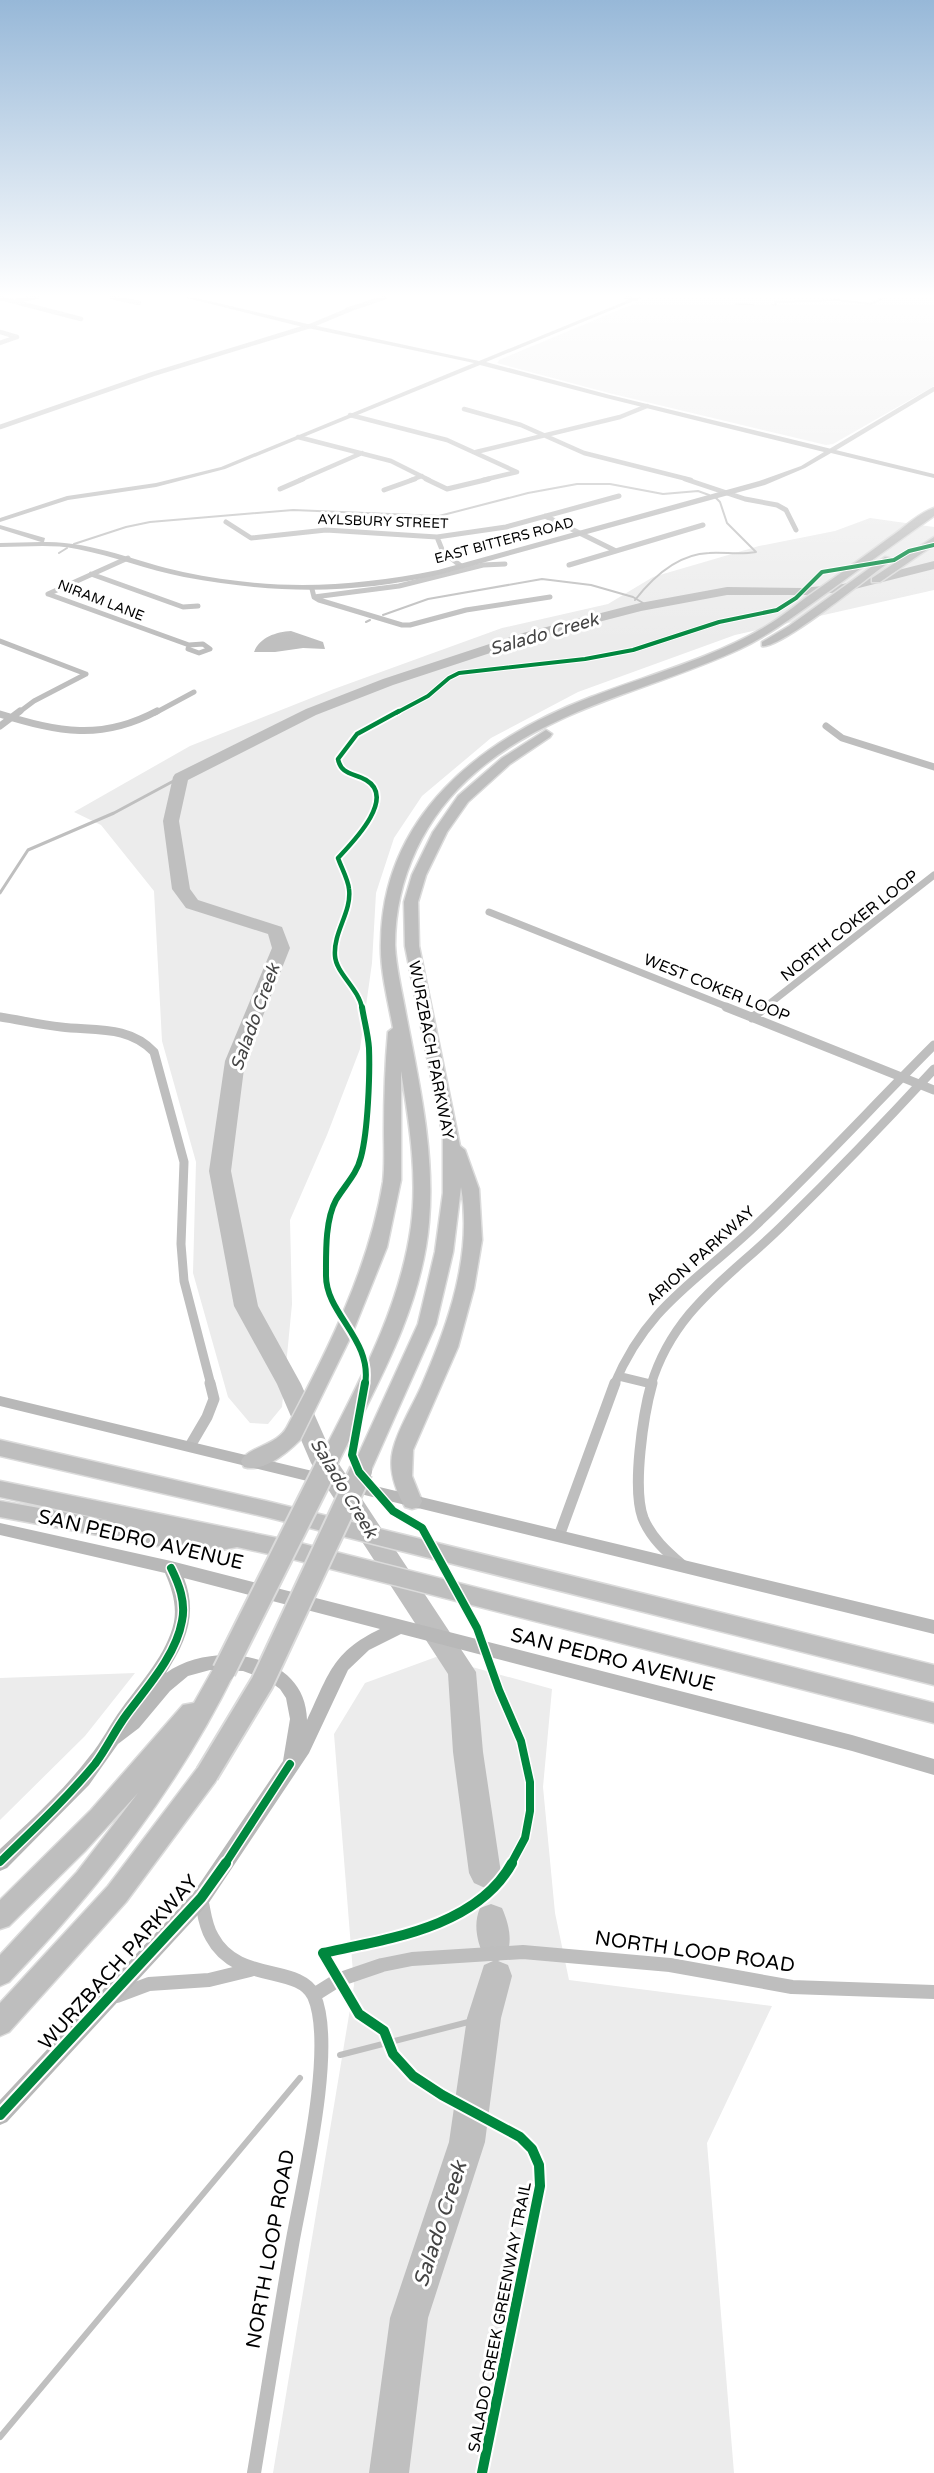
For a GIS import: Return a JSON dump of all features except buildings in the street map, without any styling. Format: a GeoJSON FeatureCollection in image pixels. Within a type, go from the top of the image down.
{"type":"FeatureCollection","features":[{"type":"Feature","properties":{"kind":"highway"},"geometry":{"type":"LineString","coordinates":[[799,607],[858,552],[934,499]]}},
{"type":"Feature","properties":{"kind":"highway","name":"WURZBACH PARKWAY"},"geometry":{"type":"LineString","coordinates":[[0,1973],[72,1896],[133,1821],[169,1753],[224,1671],[386,1345],[409,1279],[420,1224],[421,1195],[421,1171],[401,1070],[398,1006],[388,944],[390,908],[400,867],[410,843],[427,816],[447,792],[492,752],[575,705],[741,645],[768,630],[934,511]]}},
{"type":"Feature","properties":{"kind":"highway","name":"WURZBACH PARKWAY"},"geometry":{"type":"LineString","coordinates":[[0,2023],[117,1894],[207,1774],[262,1683],[427,1324],[444,1252],[452,1193],[451,1137],[412,946],[411,902],[419,875],[440,832],[463,799],[530,743],[579,716],[731,660],[793,628],[934,524]]}},
{"type":"Feature","properties":{"kind":"highway"},"geometry":{"type":"LineString","coordinates":[[809,617],[846,601],[934,540]]}},
{"type":"Feature","properties":{"kind":"highway"},"geometry":{"type":"LineString","coordinates":[[251,1461],[279,1448],[293,1435],[342,1334],[378,1247],[392,1180],[401,1070]]}},
{"type":"Feature","properties":{"kind":"highway"},"geometry":{"type":"LineString","coordinates":[[412,1501],[402,1476],[403,1450],[448,1347],[465,1288],[473,1240],[470,1189],[451,1137]]}},
{"type":"Feature","properties":{"kind":"highway"},"geometry":{"type":"LineString","coordinates":[[0,1441],[42,1457]]}},
{"type":"Feature","properties":{"kind":"highway"},"geometry":{"type":"LineString","coordinates":[[0,1449],[266,1509],[934,1675]]}},
{"type":"Feature","properties":{"kind":"highway"},"geometry":{"type":"LineString","coordinates":[[0,1489],[292,1550],[934,1713]]}},
{"type":"Feature","properties":{"kind":"highway"},"geometry":{"type":"LineString","coordinates":[[0,1509],[201,1545],[244,1539]]}},
{"type":"Feature","properties":{"kind":"highway"},"geometry":{"type":"LineString","coordinates":[[0,1917],[169,1753]]}},
{"type":"Feature","properties":{"kind":"main road"},"geometry":{"type":"LineString","coordinates":[[193,479],[357,412]]}},
{"type":"Feature","properties":{"kind":"main road"},"geometry":{"type":"LineString","coordinates":[[0,520],[51,504],[228,472],[370,412]]}},
{"type":"Feature","properties":{"kind":"main road"},"geometry":{"type":"LineString","coordinates":[[674,412],[933,475]]}},
{"type":"Feature","properties":{"kind":"main road","name":"EAST BITTERS ROAD"},"geometry":{"type":"LineString","coordinates":[[56,544],[128,558],[208,580],[313,593],[395,581],[461,566],[727,493],[786,475],[832,450]]}},
{"type":"Feature","properties":{"kind":"main road"},"geometry":{"type":"LineString","coordinates":[[0,527],[56,544]]}},
{"type":"Feature","properties":{"kind":"main road"},"geometry":{"type":"LineString","coordinates":[[0,545],[56,544]]}},
{"type":"Feature","properties":{"kind":"main road"},"geometry":{"type":"LineString","coordinates":[[0,1401],[934,1627]]}},
{"type":"Feature","properties":{"kind":"main road","name":"SAN PEDRO AVENUE"},"geometry":{"type":"LineString","coordinates":[[0,1529],[298,1600],[852,1743],[934,1767]]}},
{"type":"Feature","properties":{"kind":"main road"},"geometry":{"type":"LineString","coordinates":[[0,1862],[70,1792],[113,1738],[180,1630],[183,1605],[178,1581],[171,1568]]}},
{"type":"Feature","properties":{"kind":"main road","name":"WURZBACH PARKWAY"},"geometry":{"type":"LineString","coordinates":[[0,2115],[201,1898],[239,1845],[303,1747],[337,1674],[347,1659],[363,1645],[400,1627]]}},
{"type":"Feature","properties":{"kind":"main road"},"geometry":{"type":"LineString","coordinates":[[113,1738],[128,1729],[163,1687],[184,1670],[204,1662],[234,1661],[275,1677],[293,1694],[298,1718],[290,1764]]}},
{"type":"Feature","properties":{"kind":"street"},"geometry":{"type":"LineString","coordinates":[[0,427],[42,412]]}},
{"type":"Feature","properties":{"kind":"street"},"geometry":{"type":"LineString","coordinates":[[477,412],[513,422],[584,453],[702,483],[727,493],[784,508],[796,530]]}},
{"type":"Feature","properties":{"kind":"street"},"geometry":{"type":"LineString","coordinates":[[476,452],[631,412]]}},
{"type":"Feature","properties":{"kind":"street","name":"EAST BITTERS ROAD"},"geometry":{"type":"LineString","coordinates":[[832,450],[895,412]]}},
{"type":"Feature","properties":{"kind":"street"},"geometry":{"type":"LineString","coordinates":[[298,437],[391,461],[447,489],[517,472],[447,440],[350,415]]}},
{"type":"Feature","properties":{"kind":"street"},"geometry":{"type":"LineString","coordinates":[[280,489],[362,453]]}},
{"type":"Feature","properties":{"kind":"street"},"geometry":{"type":"LineString","coordinates":[[384,490],[422,476]]}},
{"type":"Feature","properties":{"kind":"street","name":"AYLSBURY STREET"},"geometry":{"type":"LineString","coordinates":[[226,522],[251,538],[286,532],[325,530],[437,537],[482,532],[619,496]]}},
{"type":"Feature","properties":{"kind":"street"},"geometry":{"type":"LineString","coordinates":[[545,516],[614,550]]}},
{"type":"Feature","properties":{"kind":"street"},"geometry":{"type":"LineString","coordinates":[[568,565],[703,525]]}},
{"type":"Feature","properties":{"kind":"street"},"geometry":{"type":"LineString","coordinates":[[437,537],[443,552],[461,566]]}},
{"type":"Feature","properties":{"kind":"street"},"geometry":{"type":"LineString","coordinates":[[91,574],[128,558]]}},
{"type":"Feature","properties":{"kind":"street"},"geometry":{"type":"LineString","coordinates":[[313,593],[399,586],[491,564],[506,564]]}},
{"type":"Feature","properties":{"kind":"street"},"geometry":{"type":"LineString","coordinates":[[91,574],[183,607],[198,606]]}},
{"type":"Feature","properties":{"kind":"street","name":"NIRAM LANE"},"geometry":{"type":"LineString","coordinates":[[91,574],[48,594],[189,645]]}},
{"type":"Feature","properties":{"kind":"street"},"geometry":{"type":"LineString","coordinates":[[313,593],[402,625],[414,626],[424,625],[467,610],[550,597]]}},
{"type":"Feature","properties":{"kind":"street"},"geometry":{"type":"LineString","coordinates":[[0,641],[86,674],[34,701],[0,726]]}},
{"type":"Feature","properties":{"kind":"street"},"geometry":{"type":"LineString","coordinates":[[0,714],[70,729],[110,730],[139,719],[194,692]]}},
{"type":"Feature","properties":{"kind":"street"},"geometry":{"type":"LineString","coordinates":[[826,726],[842,738],[934,767]]}},
{"type":"Feature","properties":{"kind":"street","name":"NORTH COKER LOOP"},"geometry":{"type":"LineString","coordinates":[[752,1018],[934,875]]}},
{"type":"Feature","properties":{"kind":"street","name":"WEST COKER LOOP"},"geometry":{"type":"LineString","coordinates":[[489,912],[934,1090]]}},
{"type":"Feature","properties":{"kind":"street"},"geometry":{"type":"LineString","coordinates":[[0,1017],[61,1027],[117,1032],[149,1044],[154,1052],[184,1162],[181,1244],[184,1281],[214,1399],[207,1417],[190,1446]]}},
{"type":"Feature","properties":{"kind":"street","name":"ARION PARKWAY"},"geometry":{"type":"LineString","coordinates":[[559,1536],[618,1376],[646,1326],[673,1296],[774,1208],[934,1045]]}},
{"type":"Feature","properties":{"kind":"street","name":"ARION PARKWAY"},"geometry":{"type":"LineString","coordinates":[[684,1566],[656,1540],[641,1511],[640,1445],[645,1407],[651,1384],[681,1322],[697,1302],[791,1216],[934,1070]]}},
{"type":"Feature","properties":{"kind":"street"},"geometry":{"type":"LineString","coordinates":[[774,1208],[791,1216]]}},
{"type":"Feature","properties":{"kind":"street"},"geometry":{"type":"LineString","coordinates":[[618,1376],[651,1384]]}},
{"type":"Feature","properties":{"kind":"street"},"geometry":{"type":"LineString","coordinates":[[201,1898],[211,1936],[223,1954],[250,1970],[287,1976],[303,1984],[314,1995]]}},
{"type":"Feature","properties":{"kind":"street","name":"NORTH LOOP ROAD"},"geometry":{"type":"LineString","coordinates":[[254,2473],[309,2146],[321,2052],[321,2020],[314,1995],[338,1980],[382,1965],[412,1959],[523,1952],[670,1965],[792,1987],[934,1992]]}},
{"type":"Feature","properties":{"kind":"street"},"geometry":{"type":"LineString","coordinates":[[109,1999],[148,1984],[209,1980],[250,1970]]}},
{"type":"Feature","properties":{"kind":"shaded area"},"geometry":{"type":"Polygon","coordinates":[[[690,412],[888,412],[833,444],[826,445],[690,412]]]}},
{"type":"Feature","properties":{"kind":"shaded area"},"geometry":{"type":"Polygon","coordinates":[[[870,518],[934,527],[934,590],[735,635],[578,692],[491,738],[422,796],[394,838],[376,893],[372,963],[360,1049],[327,1135],[290,1220],[292,1304],[282,1407],[268,1424],[250,1423],[228,1397],[193,1273],[196,1162],[162,1041],[154,891],[101,825],[74,812],[190,746],[334,689],[502,628],[608,604],[653,577],[759,546],[835,531],[870,518]]]}},
{"type":"Feature","properties":{"kind":"shaded area"},"geometry":{"type":"Polygon","coordinates":[[[291,631],[323,642],[325,649],[303,648],[254,652],[269,636],[291,631]]]}},
{"type":"Feature","properties":{"kind":"shaded area"},"geometry":{"type":"Polygon","coordinates":[[[436,1657],[552,1689],[543,1787],[555,1913],[569,1980],[772,2006],[707,2143],[734,2473],[273,2473],[354,1985],[334,1734],[365,1683],[436,1657]]]}},
{"type":"Feature","properties":{"kind":"shaded area"},"geometry":{"type":"Polygon","coordinates":[[[135,1673],[85,1736],[0,1820],[0,1678],[135,1673]]]}},
{"type":"Feature","properties":{"kind":"waterway"},"geometry":{"type":"LineString","coordinates":[[74,544],[126,527],[150,522],[293,510],[439,516],[528,493],[577,484],[610,484],[663,494],[698,491],[709,495]]}},
{"type":"Feature","properties":{"kind":"waterway"},"geometry":{"type":"LineString","coordinates":[[636,599],[658,575],[687,558],[709,553],[756,552],[727,523],[720,502],[716,498]]}},
{"type":"Feature","properties":{"kind":"waterway"},"geometry":{"type":"LineString","coordinates":[[59,553],[67,548]]}},
{"type":"Feature","properties":{"kind":"waterway","name":"Salado Creek"},"geometry":{"type":"LineString","coordinates":[[806,591],[843,588],[934,565]]}},
{"type":"Feature","properties":{"kind":"waterway"},"geometry":{"type":"LineString","coordinates":[[383,615],[428,599],[542,579],[591,585],[636,599]]}},
{"type":"Feature","properties":{"kind":"waterway","name":"Salado Creek"},"geometry":{"type":"LineString","coordinates":[[485,1873],[468,1752],[462,1672],[320,1456],[289,1384],[246,1306],[220,1171],[235,1061],[281,948],[276,931],[192,904],[181,889],[171,821],[181,777],[311,712],[388,682],[528,636],[640,607],[727,591],[798,591]]}},
{"type":"Feature","properties":{"kind":"waterway"},"geometry":{"type":"LineString","coordinates":[[636,599],[648,606]]}},
{"type":"Feature","properties":{"kind":"waterway"},"geometry":{"type":"LineString","coordinates":[[366,622],[370,620]]}},
{"type":"Feature","properties":{"kind":"waterway"},"geometry":{"type":"LineString","coordinates":[[0,893],[28,850],[114,813],[181,777]]}},
{"type":"Feature","properties":{"kind":"waterway","name":"Salado Creek"},"geometry":{"type":"LineString","coordinates":[[491,1919],[495,1946]]}},
{"type":"Feature","properties":{"kind":"waterway","name":"Salado Creek"},"geometry":{"type":"LineString","coordinates":[[389,2473],[409,2318],[467,2142],[484,2018],[496,1976]]}},
{"type":"Feature","properties":{"kind":"waterway"},"geometry":{"type":"LineString","coordinates":[[340,2055],[484,2018]]}},
{"type":"Feature","properties":{"kind":"waterway"},"geometry":{"type":"LineString","coordinates":[[0,2437],[300,2078]]}},
{"type":"Feature","properties":{"kind":"cycle path","name":"SALADO CREEK GREENWAY TRAIL"},"geometry":{"type":"LineString","coordinates":[[482,2473],[540,2186],[539,2165],[532,2149],[520,2137],[442,2095],[413,2076],[393,2054],[384,2031],[359,2014],[323,1953],[389,1939],[445,1920],[472,1906],[502,1881],[525,1838],[530,1811],[530,1782],[521,1741],[499,1690],[477,1628],[422,1528],[393,1511],[359,1472],[352,1455],[366,1377],[362,1351],[328,1291],[326,1278],[330,1214],[336,1200],[354,1175],[361,1159],[365,1139],[369,1047],[361,1000],[335,959],[335,938],[348,904],[349,888],[338,858],[368,822],[377,800],[375,790],[369,782],[345,772],[339,765],[338,759],[357,734],[428,696],[449,678],[459,673],[585,659],[633,650],[719,622],[777,610],[796,598],[822,572],[894,560],[909,551],[934,545]]}},
{"type":"Feature","properties":{"kind":"cycle path"},"geometry":{"type":"LineString","coordinates":[[0,1862],[49,1815],[97,1761],[119,1725],[165,1661],[179,1634],[183,1615],[181,1594],[171,1568]]}},
{"type":"Feature","properties":{"kind":"cycle path"},"geometry":{"type":"LineString","coordinates":[[0,2115],[201,1898],[239,1845],[290,1764]]}}]}
